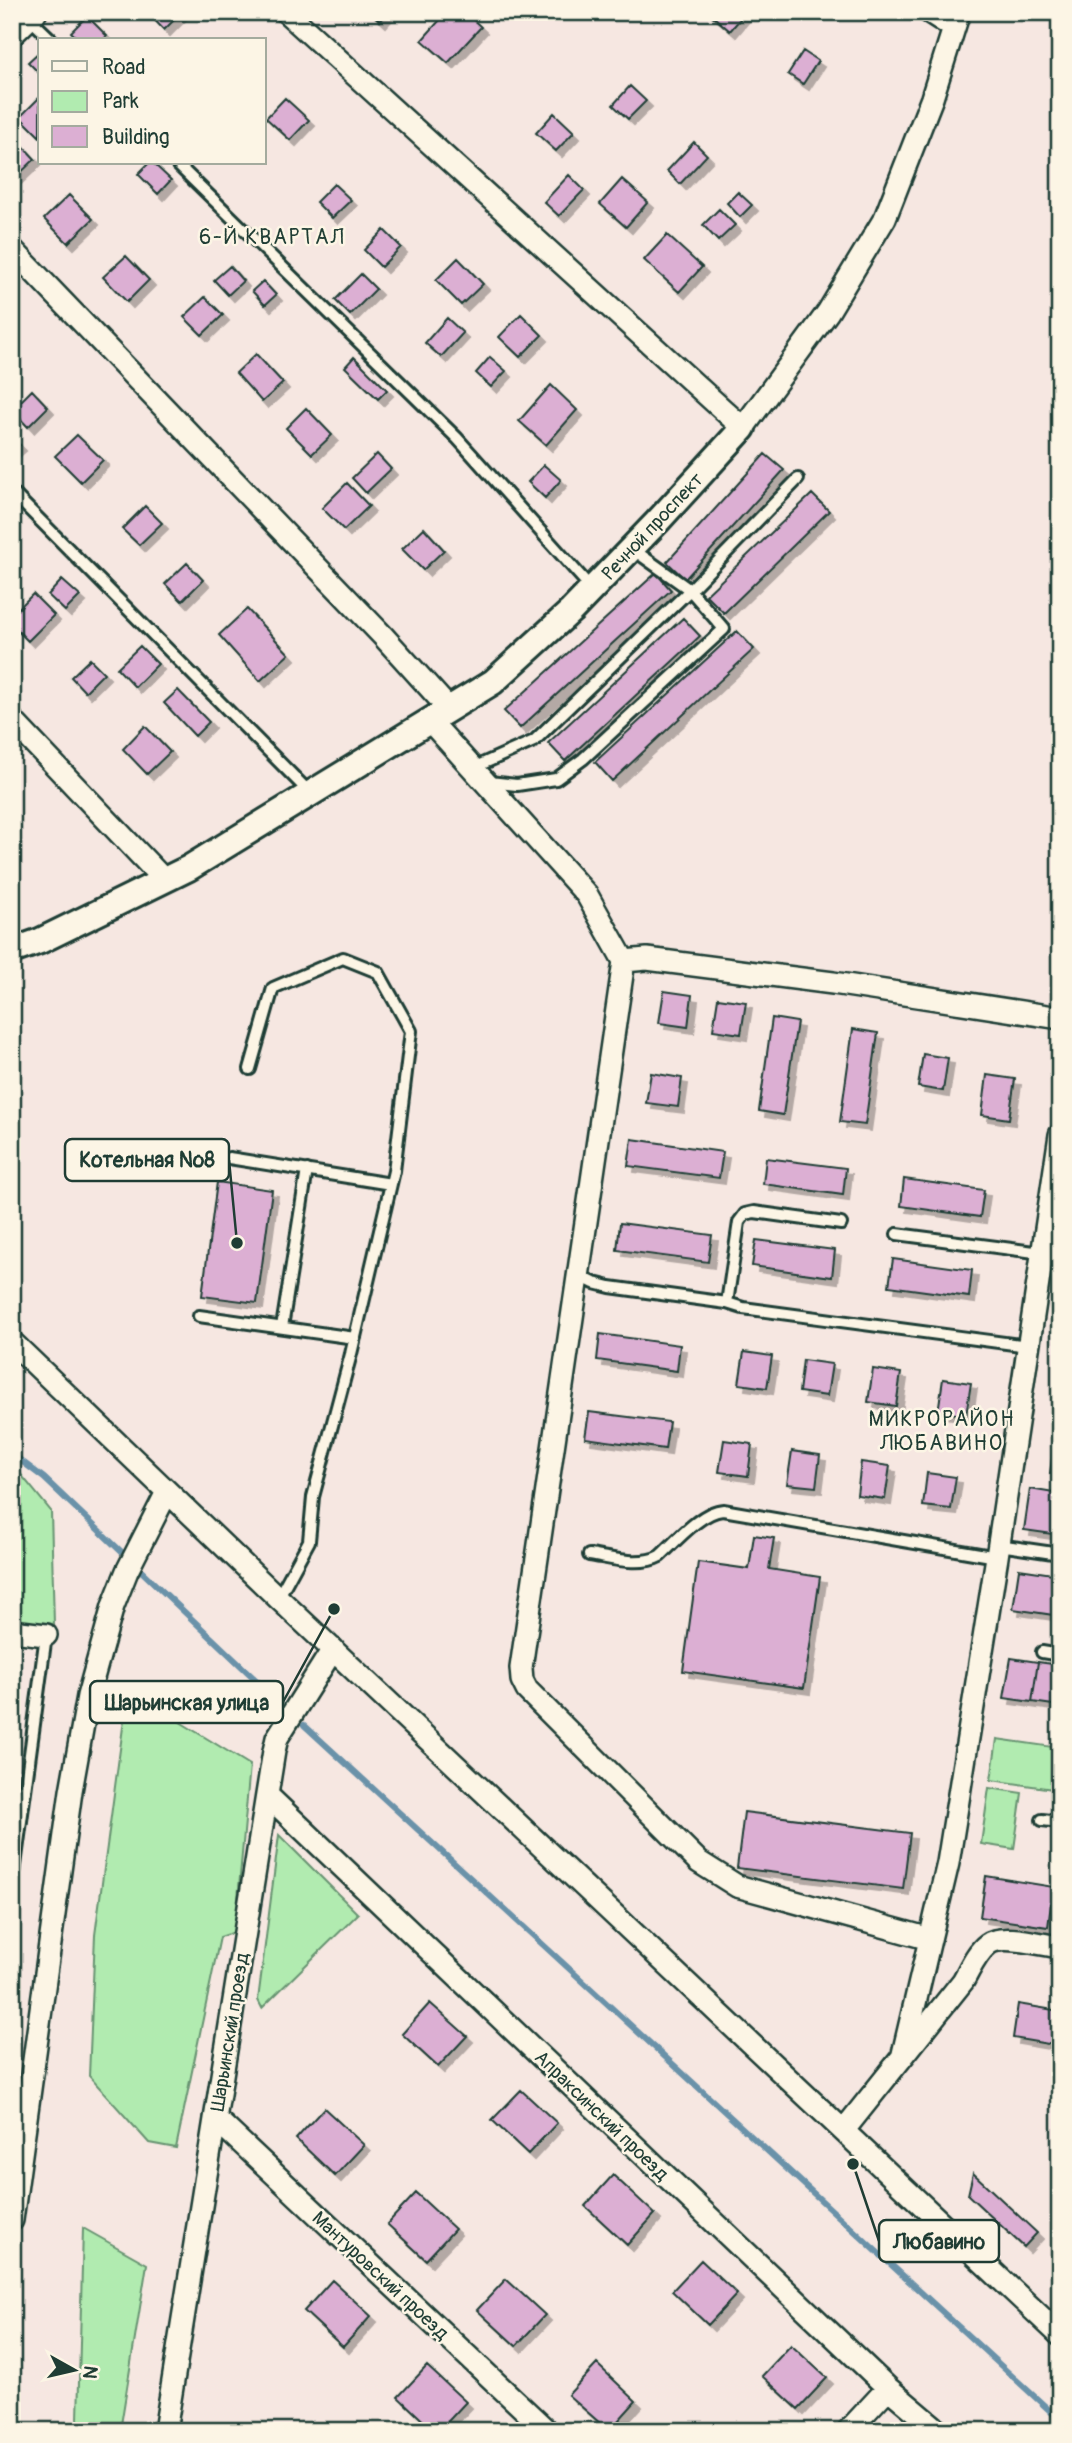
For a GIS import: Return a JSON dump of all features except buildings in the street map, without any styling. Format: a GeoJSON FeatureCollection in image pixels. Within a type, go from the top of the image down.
{"type":"FeatureCollection","features":[{"type":"Feature","properties":{"kind":"street"},"geometry":{"type":"LineString","coordinates":[[286,12],[743,428]]}},
{"type":"Feature","properties":{"kind":"street"},"geometry":{"type":"LineString","coordinates":[[929,12],[956,20]]}},
{"type":"Feature","properties":{"kind":"street"},"geometry":{"type":"LineString","coordinates":[[12,34],[32,15]]}},
{"type":"Feature","properties":{"kind":"street","name":"Речной проспект"},"geometry":{"type":"LineString","coordinates":[[12,951],[40,941],[189,868],[493,682],[592,589],[743,428],[828,312],[885,218],[932,98],[956,20]]}},
{"type":"Feature","properties":{"kind":"street"},"geometry":{"type":"LineString","coordinates":[[12,249],[373,626],[439,715],[479,775],[587,895],[624,961],[521,1668],[522,1680],[527,1690],[699,1862],[737,1886],[930,1939]]}},
{"type":"Feature","properties":{"kind":"street"},"geometry":{"type":"LineString","coordinates":[[12,720],[164,880]]}},
{"type":"Feature","properties":{"kind":"street"},"geometry":{"type":"LineString","coordinates":[[624,961],[647,959],[847,985],[1060,1018]]}},
{"type":"Feature","properties":{"kind":"street"},"geometry":{"type":"LineString","coordinates":[[903,2054],[948,1863],[1060,1135]]}},
{"type":"Feature","properties":{"kind":"street"},"geometry":{"type":"LineString","coordinates":[[12,1342],[278,1598],[1060,2335]]}},
{"type":"Feature","properties":{"kind":"street"},"geometry":{"type":"LineString","coordinates":[[12,2220],[71,1791],[88,1696],[113,1606],[167,1492]]}},
{"type":"Feature","properties":{"kind":"street"},"geometry":{"type":"LineString","coordinates":[[12,1631],[46,1635]]}},
{"type":"Feature","properties":{"kind":"street","name":"Шарьинский проезд"},"geometry":{"type":"LineString","coordinates":[[165,2431],[277,1738],[333,1649]]}},
{"type":"Feature","properties":{"kind":"street","name":"Апраксинский проезд"},"geometry":{"type":"LineString","coordinates":[[267,1795],[888,2388],[939,2431]]}},
{"type":"Feature","properties":{"kind":"street"},"geometry":{"type":"LineString","coordinates":[[844,2130],[963,1981],[978,1955],[990,1942],[1004,1939],[1060,1947]]}},
{"type":"Feature","properties":{"kind":"street","name":"Мантуровский проезд"},"geometry":{"type":"LineString","coordinates":[[215,2118],[547,2431]]}},
{"type":"Feature","properties":{"kind":"street"},"geometry":{"type":"LineString","coordinates":[[848,2431],[888,2388]]}},
{"type":"Feature","properties":{"kind":"lane"},"geometry":{"type":"LineString","coordinates":[[32,15],[50,38]]}},
{"type":"Feature","properties":{"kind":"lane"},"geometry":{"type":"LineString","coordinates":[[177,164],[457,438],[592,589]]}},
{"type":"Feature","properties":{"kind":"lane"},"geometry":{"type":"LineString","coordinates":[[479,775],[534,741],[690,590],[799,479]]}},
{"type":"Feature","properties":{"kind":"lane"},"geometry":{"type":"LineString","coordinates":[[12,492],[311,794]]}},
{"type":"Feature","properties":{"kind":"lane"},"geometry":{"type":"LineString","coordinates":[[479,775],[517,785],[556,779],[583,759],[724,629],[690,590],[631,548]]}},
{"type":"Feature","properties":{"kind":"lane"},"geometry":{"type":"LineString","coordinates":[[250,1069],[273,988],[343,958],[378,972],[411,1031],[391,1184],[355,1338],[313,1497],[309,1541],[278,1598]]}},
{"type":"Feature","properties":{"kind":"lane"},"geometry":{"type":"LineString","coordinates":[[229,1158],[391,1184]]}},
{"type":"Feature","properties":{"kind":"lane"},"geometry":{"type":"LineString","coordinates":[[282,1327],[307,1170]]}},
{"type":"Feature","properties":{"kind":"lane"},"geometry":{"type":"LineString","coordinates":[[727,1303],[739,1222],[745,1214],[754,1212],[841,1224]]}},
{"type":"Feature","properties":{"kind":"lane"},"geometry":{"type":"LineString","coordinates":[[897,1234],[1042,1253]]}},
{"type":"Feature","properties":{"kind":"lane"},"geometry":{"type":"LineString","coordinates":[[579,1275],[610,1287],[727,1303],[743,1308],[1028,1346]]}},
{"type":"Feature","properties":{"kind":"lane"},"geometry":{"type":"LineString","coordinates":[[199,1316],[355,1338]]}},
{"type":"Feature","properties":{"kind":"lane"},"geometry":{"type":"LineString","coordinates":[[589,1555],[652,1561],[714,1510],[998,1551],[1060,1554]]}},
{"type":"Feature","properties":{"kind":"lane"},"geometry":{"type":"LineString","coordinates":[[12,1888],[46,1635]]}},
{"type":"Feature","properties":{"kind":"lane"},"geometry":{"type":"LineString","coordinates":[[1042,1652],[1060,1655]]}},
{"type":"Feature","properties":{"kind":"lane"},"geometry":{"type":"LineString","coordinates":[[1042,1820],[1060,1822]]}},
{"type":"Feature","properties":{"kind":"green space"},"geometry":{"type":"Polygon","coordinates":[[[12,1469],[19,1472],[51,1511],[54,1624],[12,1620],[12,1469]]]}},
{"type":"Feature","properties":{"kind":"green space"},"geometry":{"type":"Polygon","coordinates":[[[128,1690],[250,1765],[235,1932],[220,1937],[176,2148],[149,2143],[89,2076],[95,1935],[128,1690]]]}},
{"type":"Feature","properties":{"kind":"green space"},"geometry":{"type":"Polygon","coordinates":[[[997,1739],[1060,1748],[1060,1790],[991,1780],[997,1739]]]}},
{"type":"Feature","properties":{"kind":"green space"},"geometry":{"type":"Polygon","coordinates":[[[989,1788],[1022,1793],[1014,1849],[981,1844],[989,1788]]]}},
{"type":"Feature","properties":{"kind":"green space"},"geometry":{"type":"Polygon","coordinates":[[[279,1835],[358,1914],[262,2008],[258,2000],[279,1835]]]}},
{"type":"Feature","properties":{"kind":"green space"},"geometry":{"type":"Polygon","coordinates":[[[83,2228],[147,2264],[120,2431],[92,2431],[78,2420],[83,2228]]]}},
{"type":"Feature","properties":{"kind":"waterway"},"geometry":{"type":"LineString","coordinates":[[12,1454],[44,1478],[128,1558]]}},
{"type":"Feature","properties":{"kind":"waterway"},"geometry":{"type":"LineString","coordinates":[[136,1566],[276,1699]]}},
{"type":"Feature","properties":{"kind":"waterway"},"geometry":{"type":"LineString","coordinates":[[304,1725],[1060,2420]]}},
{"type":"Feature","properties":{"kind":"place","name":"Котельная №8"},"geometry":{"type":"Point","coordinates":[237,1243]}},
{"type":"Feature","properties":{"kind":"place","name":"Шарьинская улица"},"geometry":{"type":"Point","coordinates":[334,1609]}},
{"type":"Feature","properties":{"kind":"place","name":"Любавино"},"geometry":{"type":"Point","coordinates":[853,2164]}},
{"type":"Feature","properties":{"kind":"district","name":"6-Й КВАРТАЛ"},"geometry":{"type":"Point","coordinates":[272,237]}},
{"type":"Feature","properties":{"kind":"district","name":"МИКРОРАЙОН ЛЮБАВИНО"},"geometry":{"type":"Point","coordinates":[942,1431]}}]}
